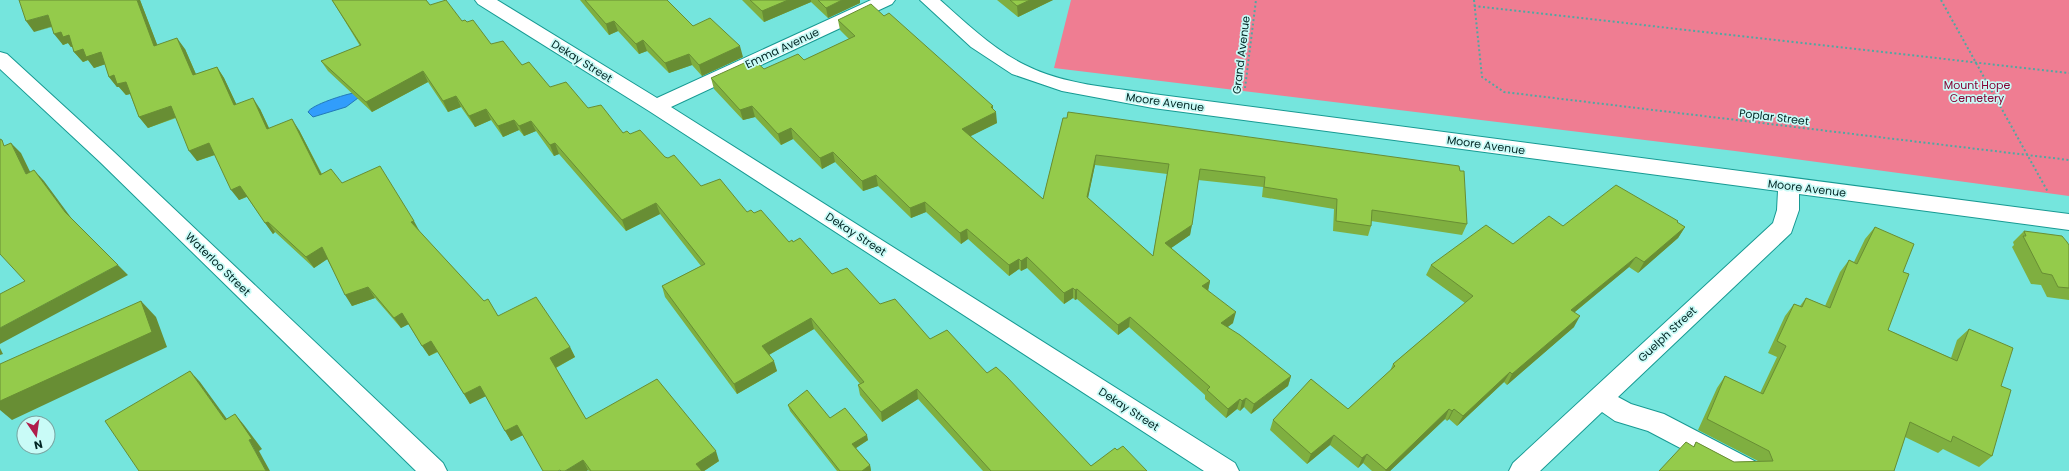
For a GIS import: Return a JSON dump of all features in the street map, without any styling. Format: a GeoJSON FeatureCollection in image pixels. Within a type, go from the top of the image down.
{"type":"FeatureCollection","features":[{"type":"Feature","properties":{"kind":"street","name":"Dekay Street"},"geometry":{"type":"LineString","coordinates":[[484,0],[656,106],[1226,471]]}},
{"type":"Feature","properties":{"kind":"street","name":"Emma Avenue"},"geometry":{"type":"LineString","coordinates":[[656,106],[886,0]]}},
{"type":"Feature","properties":{"kind":"street","name":"Moore Avenue"},"geometry":{"type":"LineString","coordinates":[[929,0],[976,41],[1005,62],[1032,76],[1116,95],[1789,186],[2066,221]]}},
{"type":"Feature","properties":{"kind":"street","name":"Waterloo Street"},"geometry":{"type":"LineString","coordinates":[[0,58],[107,157],[434,471]]}},
{"type":"Feature","properties":{"kind":"street","name":"Guelph Street"},"geometry":{"type":"LineString","coordinates":[[1522,471],[1783,227],[1788,210],[1789,186]]}},
{"type":"Feature","properties":{"kind":"street"},"geometry":{"type":"LineString","coordinates":[[1599,398],[1624,414],[1655,422],[1749,471]]}},
{"type":"Feature","properties":{"kind":"path","name":"Grand Avenue"},"geometry":{"type":"LineString","coordinates":[[1242,112],[1256,0]]}},
{"type":"Feature","properties":{"kind":"path"},"geometry":{"type":"LineString","coordinates":[[1474,0],[1474,6],[2069,73]]}},
{"type":"Feature","properties":{"kind":"path"},"geometry":{"type":"LineString","coordinates":[[1941,0],[2027,155],[2066,221]]}},
{"type":"Feature","properties":{"kind":"path","name":"Poplar Street"},"geometry":{"type":"LineString","coordinates":[[1474,6],[1482,77],[1504,92],[2069,160]]}},
{"type":"Feature","properties":{"kind":"green space","name":"Mount Hope Cemetery"},"geometry":{"type":"Polygon","coordinates":[[[1071,0],[2069,0],[2069,196],[1735,151],[1054,68],[1071,0]]]}},
{"type":"Feature","properties":{"kind":"water"},"geometry":{"type":"Polygon","coordinates":[[[354,93],[358,98],[346,107],[313,117],[308,112],[315,106],[322,103],[354,93]]]}},
{"type":"Feature","properties":{"kind":"building"},"geometry":{"type":"Polygon","coordinates":[[[19,0],[137,0],[154,46],[177,38],[193,75],[217,67],[234,105],[253,98],[267,129],[292,119],[320,175],[331,169],[342,183],[380,166],[414,221],[411,222],[484,301],[488,299],[498,316],[536,297],[570,347],[550,358],[586,419],[657,379],[716,451],[696,464],[702,471],[591,471],[583,460],[565,471],[543,471],[517,425],[505,431],[480,386],[464,394],[431,341],[422,346],[402,313],[394,318],[368,287],[345,295],[322,247],[306,257],[268,222],[265,223],[240,186],[231,190],[209,143],[189,151],[171,106],[139,117],[126,82],[117,84],[114,75],[109,77],[101,52],[86,57],[83,49],[74,52],[69,35],[63,37],[61,32],[54,34],[48,15],[26,21],[19,0]]]}},
{"type":"Feature","properties":{"kind":"building"},"geometry":{"type":"Polygon","coordinates":[[[332,0],[426,0],[430,5],[446,0],[462,21],[465,20],[467,22],[473,20],[491,44],[503,41],[522,65],[529,62],[550,87],[566,82],[588,108],[601,105],[623,133],[627,131],[630,134],[640,130],[665,157],[668,158],[674,155],[701,186],[720,179],[747,212],[751,210],[754,213],[761,210],[789,242],[792,240],[793,242],[800,238],[832,274],[847,268],[880,304],[895,299],[930,339],[947,330],[987,373],[996,367],[1007,377],[1091,466],[1115,448],[1117,450],[1123,446],[1147,471],[991,471],[917,389],[881,412],[858,385],[864,382],[811,318],[762,346],[774,361],[734,384],[662,286],[705,264],[656,203],[622,220],[555,143],[550,145],[531,121],[519,126],[514,120],[498,126],[486,109],[469,116],[456,96],[443,101],[423,71],[366,102],[321,61],[361,45],[332,0]]]}},
{"type":"Feature","properties":{"kind":"building"},"geometry":{"type":"Polygon","coordinates":[[[585,0],[667,0],[693,26],[710,18],[740,46],[699,65],[689,54],[665,63],[643,40],[636,44],[614,21],[606,24],[585,0]]]}},
{"type":"Feature","properties":{"kind":"building"},"geometry":{"type":"Polygon","coordinates":[[[750,0],[788,0],[762,11],[750,0]]]}},
{"type":"Feature","properties":{"kind":"building"},"geometry":{"type":"Polygon","coordinates":[[[818,0],[842,0],[826,8],[818,0]]]}},
{"type":"Feature","properties":{"kind":"building"},"geometry":{"type":"Polygon","coordinates":[[[1010,0],[1030,0],[1017,6],[1010,0]]]}},
{"type":"Feature","properties":{"kind":"building"},"geometry":{"type":"Polygon","coordinates":[[[871,4],[884,16],[889,13],[993,106],[991,107],[996,112],[962,129],[1043,199],[1063,118],[1067,118],[1068,112],[1459,166],[1460,171],[1464,171],[1467,224],[1372,210],[1371,226],[1336,221],[1337,199],[1264,187],[1265,177],[1200,169],[1192,225],[1165,243],[1210,281],[1202,286],[1236,312],[1221,323],[1240,335],[1291,376],[1254,404],[1246,398],[1242,401],[1240,399],[1228,409],[1207,390],[1210,387],[1130,317],[1118,325],[1077,289],[1075,290],[1073,288],[1064,293],[1027,257],[1021,261],[1019,259],[1009,265],[967,229],[960,233],[925,202],[910,208],[876,175],[862,181],[833,152],[820,158],[791,128],[778,134],[752,106],[740,110],[711,78],[753,59],[764,69],[798,54],[804,60],[855,36],[838,20],[871,4]],[[1096,155],[1087,197],[1153,256],[1169,164],[1096,155]]]}},
{"type":"Feature","properties":{"kind":"building"},"geometry":{"type":"Polygon","coordinates":[[[0,139],[2,140],[4,146],[11,143],[26,174],[34,170],[65,212],[118,265],[0,328],[0,294],[25,281],[0,254],[0,139]]]}},
{"type":"Feature","properties":{"kind":"building"},"geometry":{"type":"Polygon","coordinates":[[[1616,185],[1678,221],[1677,222],[1685,227],[1644,262],[1636,257],[1571,310],[1580,316],[1512,374],[1510,372],[1463,416],[1454,409],[1452,411],[1449,409],[1386,470],[1367,454],[1362,458],[1334,435],[1311,454],[1273,420],[1311,379],[1348,409],[1395,366],[1393,364],[1473,296],[1431,265],[1486,225],[1513,244],[1549,216],[1563,226],[1616,185]]]}},
{"type":"Feature","properties":{"kind":"building"},"geometry":{"type":"Polygon","coordinates":[[[1875,227],[1914,244],[1903,272],[1909,274],[1888,330],[1957,361],[1969,329],[2013,348],[2001,386],[2011,390],[1992,456],[1953,436],[1951,442],[1910,422],[1894,471],[1659,471],[1686,442],[1694,447],[1696,442],[1734,462],[1773,461],[1769,451],[1707,419],[1725,376],[1763,394],[1786,346],[1777,341],[1794,304],[1802,307],[1806,298],[1830,308],[1849,260],[1857,264],[1875,227]]]}},
{"type":"Feature","properties":{"kind":"building"},"geometry":{"type":"Polygon","coordinates":[[[2024,231],[2062,236],[2067,242],[2069,245],[2069,288],[2058,287],[2052,275],[2042,273],[2023,236],[2026,236],[2024,231]]]}},
{"type":"Feature","properties":{"kind":"building"},"geometry":{"type":"Polygon","coordinates":[[[141,301],[152,332],[0,401],[0,364],[141,301]]]}},
{"type":"Feature","properties":{"kind":"building"},"geometry":{"type":"Polygon","coordinates":[[[190,371],[225,420],[235,414],[252,439],[249,440],[266,471],[139,471],[105,421],[190,371]]]}},
{"type":"Feature","properties":{"kind":"building"},"geometry":{"type":"Polygon","coordinates":[[[807,390],[830,418],[845,408],[867,435],[852,444],[870,465],[862,471],[840,471],[788,405],[807,390]]]}}]}
